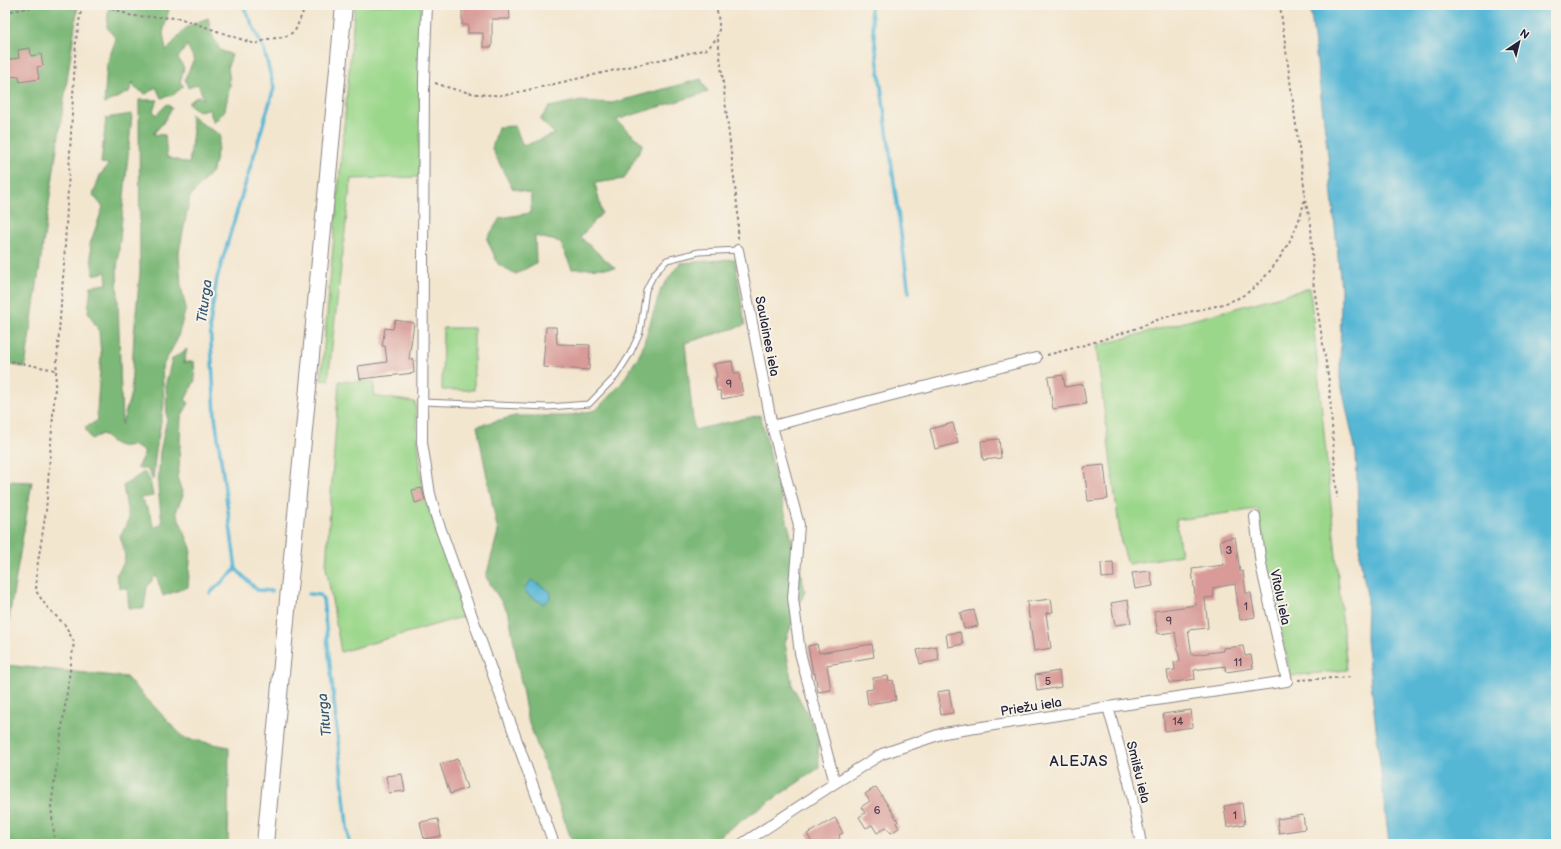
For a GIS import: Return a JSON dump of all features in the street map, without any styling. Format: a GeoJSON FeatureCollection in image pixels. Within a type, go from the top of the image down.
{"type":"FeatureCollection","features":[{"type":"Feature","properties":{"kind":"main road"},"geometry":{"type":"LineString","coordinates":[[265,844],[344,5]]}},
{"type":"Feature","properties":{"kind":"street"},"geometry":{"type":"LineString","coordinates":[[427,5],[424,79],[422,442],[426,469],[437,519],[554,844]]}},
{"type":"Feature","properties":{"kind":"street","name":"Saulaines iela"},"geometry":{"type":"LineString","coordinates":[[738,250],[772,426],[799,525],[793,598],[800,653],[835,783]]}},
{"type":"Feature","properties":{"kind":"street"},"geometry":{"type":"LineString","coordinates":[[772,426],[1036,358]]}},
{"type":"Feature","properties":{"kind":"street","name":"Vītolu iela"},"geometry":{"type":"LineString","coordinates":[[1254,517],[1261,565],[1287,681]]}},
{"type":"Feature","properties":{"kind":"street","name":"Priežu iela"},"geometry":{"type":"LineString","coordinates":[[742,844],[882,754],[944,733],[1108,706],[1287,681]]}},
{"type":"Feature","properties":{"kind":"street","name":"Smilšu iela"},"geometry":{"type":"LineString","coordinates":[[1108,706],[1129,782],[1141,844]]}},
{"type":"Feature","properties":{"kind":"lane"},"geometry":{"type":"LineString","coordinates":[[423,402],[548,406],[589,404],[616,376],[630,354],[640,332],[646,290],[654,274],[666,260],[699,252],[738,250]]}},
{"type":"Feature","properties":{"kind":"path"},"geometry":{"type":"LineString","coordinates":[[55,844],[51,806],[74,642],[65,625],[46,606],[36,591],[37,568],[46,511],[55,370],[64,264],[76,40],[82,5]]}},
{"type":"Feature","properties":{"kind":"path"},"geometry":{"type":"LineString","coordinates":[[5,12],[35,7],[104,5],[132,16],[179,18],[255,44],[268,39],[285,37],[295,31],[306,5]]}},
{"type":"Feature","properties":{"kind":"path"},"geometry":{"type":"LineString","coordinates":[[716,5],[720,28],[718,39],[738,213],[738,250]]}},
{"type":"Feature","properties":{"kind":"path"},"geometry":{"type":"LineString","coordinates":[[1280,5],[1297,121],[1305,199],[1311,223],[1313,281],[1329,382],[1337,498]]}},
{"type":"Feature","properties":{"kind":"path"},"geometry":{"type":"LineString","coordinates":[[424,79],[459,91],[484,96],[506,95],[708,49],[718,39]]}},
{"type":"Feature","properties":{"kind":"path"},"geometry":{"type":"LineString","coordinates":[[1036,358],[1107,338],[1162,318],[1236,299],[1252,290],[1277,262],[1290,243],[1305,199]]}},
{"type":"Feature","properties":{"kind":"path"},"geometry":{"type":"LineString","coordinates":[[5,360],[55,370]]}},
{"type":"Feature","properties":{"kind":"path"},"geometry":{"type":"LineString","coordinates":[[1287,681],[1352,677]]}},
{"type":"Feature","properties":{"kind":"green space"},"geometry":{"type":"Polygon","coordinates":[[[5,5],[78,5],[25,367],[5,364],[5,5]]]}},
{"type":"Feature","properties":{"kind":"green space"},"geometry":{"type":"Polygon","coordinates":[[[109,5],[170,5],[163,33],[166,51],[186,28],[208,18],[211,33],[220,50],[232,55],[228,66],[230,85],[225,110],[214,123],[209,109],[198,111],[188,103],[198,96],[204,99],[198,84],[188,88],[185,79],[194,59],[187,45],[178,58],[184,68],[180,82],[184,86],[173,95],[161,98],[156,87],[146,94],[135,88],[133,82],[129,92],[104,104],[107,64],[116,39],[107,27],[109,5]]]}},
{"type":"Feature","properties":{"kind":"green space"},"geometry":{"type":"Polygon","coordinates":[[[355,5],[421,5],[419,177],[351,179],[328,381],[321,380],[355,5]]]}},
{"type":"Feature","properties":{"kind":"green space"},"geometry":{"type":"Polygon","coordinates":[[[701,79],[708,92],[616,120],[643,144],[624,179],[595,183],[602,213],[580,237],[615,268],[572,269],[560,242],[535,236],[536,263],[516,274],[498,264],[487,239],[500,218],[530,213],[531,194],[512,188],[492,149],[498,127],[515,126],[523,146],[555,134],[540,120],[549,107],[577,101],[612,103],[701,79]]]}},
{"type":"Feature","properties":{"kind":"green space"},"geometry":{"type":"Polygon","coordinates":[[[139,100],[158,100],[153,110],[156,115],[167,104],[172,108],[163,123],[153,134],[165,135],[167,157],[189,164],[193,131],[190,114],[205,126],[221,135],[213,170],[190,197],[179,252],[181,287],[186,308],[177,340],[162,367],[164,404],[155,457],[153,480],[147,469],[137,468],[145,452],[132,445],[119,446],[102,434],[91,439],[85,428],[98,420],[97,411],[101,355],[99,331],[88,312],[91,286],[107,284],[106,272],[93,275],[90,244],[103,207],[93,195],[100,175],[109,164],[101,163],[106,118],[132,114],[117,270],[122,425],[131,393],[134,334],[140,272],[139,100]]]}},
{"type":"Feature","properties":{"kind":"green space"},"geometry":{"type":"Polygon","coordinates":[[[735,259],[745,325],[685,343],[694,430],[760,415],[805,591],[785,642],[792,685],[818,734],[819,768],[707,844],[573,844],[527,717],[509,614],[486,577],[498,532],[477,426],[515,416],[567,416],[596,410],[621,384],[641,352],[661,289],[680,263],[735,259]]]}},
{"type":"Feature","properties":{"kind":"green space"},"geometry":{"type":"Polygon","coordinates":[[[1310,288],[1347,670],[1291,676],[1268,574],[1258,509],[1176,520],[1181,555],[1128,564],[1121,542],[1096,346],[1310,288]]]}},
{"type":"Feature","properties":{"kind":"green space"},"geometry":{"type":"Polygon","coordinates":[[[443,328],[474,328],[474,390],[442,390],[443,328]]]}},
{"type":"Feature","properties":{"kind":"green space"},"geometry":{"type":"Polygon","coordinates":[[[187,349],[184,363],[194,361],[195,380],[185,400],[189,403],[181,417],[179,469],[177,477],[183,495],[176,512],[191,548],[188,587],[163,596],[156,575],[147,587],[144,608],[129,608],[127,588],[120,588],[116,575],[123,565],[125,557],[120,536],[129,520],[123,486],[144,472],[150,480],[153,496],[141,498],[149,512],[154,528],[162,524],[158,487],[160,452],[167,419],[166,383],[172,359],[187,349]]]}},
{"type":"Feature","properties":{"kind":"green space"},"geometry":{"type":"Polygon","coordinates":[[[339,381],[374,382],[374,396],[415,402],[422,488],[465,616],[341,652],[326,566],[339,381]]]}},
{"type":"Feature","properties":{"kind":"green space"},"geometry":{"type":"Polygon","coordinates":[[[5,481],[32,482],[5,642],[5,481]]]}},
{"type":"Feature","properties":{"kind":"green space"},"geometry":{"type":"Polygon","coordinates":[[[5,665],[126,677],[184,738],[229,747],[228,844],[5,844],[5,665]]]}},
{"type":"Feature","properties":{"kind":"water"},"geometry":{"type":"Polygon","coordinates":[[[1310,5],[1556,5],[1556,844],[1389,844],[1366,639],[1367,595],[1360,558],[1356,452],[1340,379],[1341,288],[1328,155],[1310,5]]]}},
{"type":"Feature","properties":{"kind":"water"},"geometry":{"type":"Polygon","coordinates":[[[531,580],[551,592],[550,598],[544,604],[528,595],[524,589],[531,580]]]}},
{"type":"Feature","properties":{"kind":"building"},"geometry":{"type":"Polygon","coordinates":[[[462,5],[509,5],[510,19],[492,19],[492,47],[483,47],[483,33],[468,33],[468,25],[462,25],[462,5]]]}},
{"type":"Feature","properties":{"kind":"building"},"geometry":{"type":"Polygon","coordinates":[[[30,48],[31,56],[41,54],[43,66],[37,67],[39,79],[20,82],[19,76],[9,77],[6,60],[19,58],[18,50],[30,48]]]}},
{"type":"Feature","properties":{"kind":"building"},"geometry":{"type":"Polygon","coordinates":[[[395,320],[414,323],[409,359],[413,359],[414,373],[360,379],[358,366],[387,362],[385,346],[382,346],[385,328],[393,329],[395,320]]]}},
{"type":"Feature","properties":{"kind":"building"},"geometry":{"type":"Polygon","coordinates":[[[546,327],[556,327],[557,344],[590,345],[589,370],[543,367],[546,327]]]}},
{"type":"Feature","properties":{"kind":"building"},"geometry":{"type":"Polygon","coordinates":[[[732,361],[734,373],[739,373],[743,395],[722,399],[720,390],[717,391],[715,378],[717,377],[714,364],[732,361]]]}},
{"type":"Feature","properties":{"kind":"building"},"geometry":{"type":"Polygon","coordinates":[[[1063,375],[1065,387],[1083,384],[1086,404],[1053,409],[1048,377],[1063,375]]]}},
{"type":"Feature","properties":{"kind":"building"},"geometry":{"type":"Polygon","coordinates":[[[953,423],[958,443],[935,449],[930,429],[953,423]]]}},
{"type":"Feature","properties":{"kind":"building"},"geometry":{"type":"Polygon","coordinates":[[[999,439],[1001,458],[983,460],[981,441],[999,439]]]}},
{"type":"Feature","properties":{"kind":"building"},"geometry":{"type":"Polygon","coordinates":[[[1104,465],[1108,499],[1088,501],[1084,467],[1104,465]]]}},
{"type":"Feature","properties":{"kind":"building"},"geometry":{"type":"Polygon","coordinates":[[[422,488],[425,500],[415,503],[412,490],[422,488]]]}},
{"type":"Feature","properties":{"kind":"building"},"geometry":{"type":"Polygon","coordinates":[[[1235,537],[1240,572],[1243,571],[1246,593],[1251,593],[1255,617],[1240,620],[1235,584],[1213,588],[1214,597],[1205,598],[1208,628],[1188,630],[1192,655],[1223,651],[1223,648],[1243,646],[1245,656],[1251,655],[1253,668],[1226,672],[1225,666],[1194,670],[1195,679],[1169,683],[1167,671],[1175,670],[1174,662],[1180,661],[1175,632],[1158,634],[1154,611],[1196,605],[1192,569],[1224,565],[1220,540],[1235,537]]]}},
{"type":"Feature","properties":{"kind":"building"},"geometry":{"type":"Polygon","coordinates":[[[1113,562],[1114,577],[1102,578],[1101,563],[1113,562]]]}},
{"type":"Feature","properties":{"kind":"building"},"geometry":{"type":"Polygon","coordinates":[[[1150,571],[1153,586],[1135,589],[1132,573],[1150,571]]]}},
{"type":"Feature","properties":{"kind":"building"},"geometry":{"type":"Polygon","coordinates":[[[1051,599],[1053,612],[1046,613],[1051,648],[1034,651],[1027,602],[1051,599]]]}},
{"type":"Feature","properties":{"kind":"building"},"geometry":{"type":"Polygon","coordinates":[[[1128,600],[1131,623],[1115,625],[1111,603],[1128,600]]]}},
{"type":"Feature","properties":{"kind":"building"},"geometry":{"type":"Polygon","coordinates":[[[974,610],[978,626],[964,629],[960,613],[974,610]]]}},
{"type":"Feature","properties":{"kind":"building"},"geometry":{"type":"Polygon","coordinates":[[[960,632],[963,644],[948,647],[946,634],[960,632]]]}},
{"type":"Feature","properties":{"kind":"building"},"geometry":{"type":"Polygon","coordinates":[[[817,644],[819,653],[872,644],[874,657],[827,665],[831,690],[818,692],[808,646],[817,644]]]}},
{"type":"Feature","properties":{"kind":"building"},"geometry":{"type":"Polygon","coordinates":[[[936,646],[939,660],[920,664],[917,650],[936,646]]]}},
{"type":"Feature","properties":{"kind":"building"},"geometry":{"type":"Polygon","coordinates":[[[1059,671],[1061,687],[1037,691],[1035,675],[1059,671]]]}},
{"type":"Feature","properties":{"kind":"building"},"geometry":{"type":"Polygon","coordinates":[[[888,676],[889,681],[893,680],[896,700],[868,704],[866,690],[873,689],[873,678],[888,676]]]}},
{"type":"Feature","properties":{"kind":"building"},"geometry":{"type":"Polygon","coordinates":[[[949,690],[953,713],[941,715],[937,692],[949,690]]]}},
{"type":"Feature","properties":{"kind":"building"},"geometry":{"type":"Polygon","coordinates":[[[1191,710],[1193,727],[1165,731],[1163,714],[1191,710]]]}},
{"type":"Feature","properties":{"kind":"building"},"geometry":{"type":"Polygon","coordinates":[[[458,759],[467,788],[450,794],[440,764],[458,759]]]}},
{"type":"Feature","properties":{"kind":"building"},"geometry":{"type":"Polygon","coordinates":[[[402,774],[405,791],[389,793],[386,776],[402,774]]]}},
{"type":"Feature","properties":{"kind":"building"},"geometry":{"type":"Polygon","coordinates":[[[876,787],[898,821],[896,823],[899,828],[891,833],[886,827],[877,833],[872,825],[866,828],[859,817],[865,813],[861,807],[870,801],[865,794],[876,787]]]}},
{"type":"Feature","properties":{"kind":"building"},"geometry":{"type":"Polygon","coordinates":[[[1242,803],[1245,824],[1227,827],[1224,806],[1242,803]]]}},
{"type":"Feature","properties":{"kind":"building"},"geometry":{"type":"Polygon","coordinates":[[[1303,815],[1305,829],[1279,833],[1277,819],[1303,815]]]}},
{"type":"Feature","properties":{"kind":"building"},"geometry":{"type":"Polygon","coordinates":[[[835,818],[843,833],[839,835],[840,838],[831,844],[813,844],[807,834],[835,818]]]}},
{"type":"Feature","properties":{"kind":"building"},"geometry":{"type":"Polygon","coordinates":[[[438,819],[441,836],[424,839],[420,822],[438,819]]]}},
{"type":"Feature","properties":{"kind":"waterway","name":"Titurga"},"geometry":{"type":"LineString","coordinates":[[243,5],[264,50],[274,88],[217,278],[210,324],[215,416],[236,569],[257,590],[272,591]]}},
{"type":"Feature","properties":{"kind":"waterway"},"geometry":{"type":"LineString","coordinates":[[870,5],[909,293]]}},
{"type":"Feature","properties":{"kind":"waterway"},"geometry":{"type":"LineString","coordinates":[[210,593],[236,569]]}},
{"type":"Feature","properties":{"kind":"waterway","name":"Titurga"},"geometry":{"type":"LineString","coordinates":[[309,594],[320,595],[323,599],[349,844]]}},
{"type":"Feature","properties":{"kind":"district","name":"ALEJAS"},"geometry":{"type":"Point","coordinates":[1079,761]}}]}
